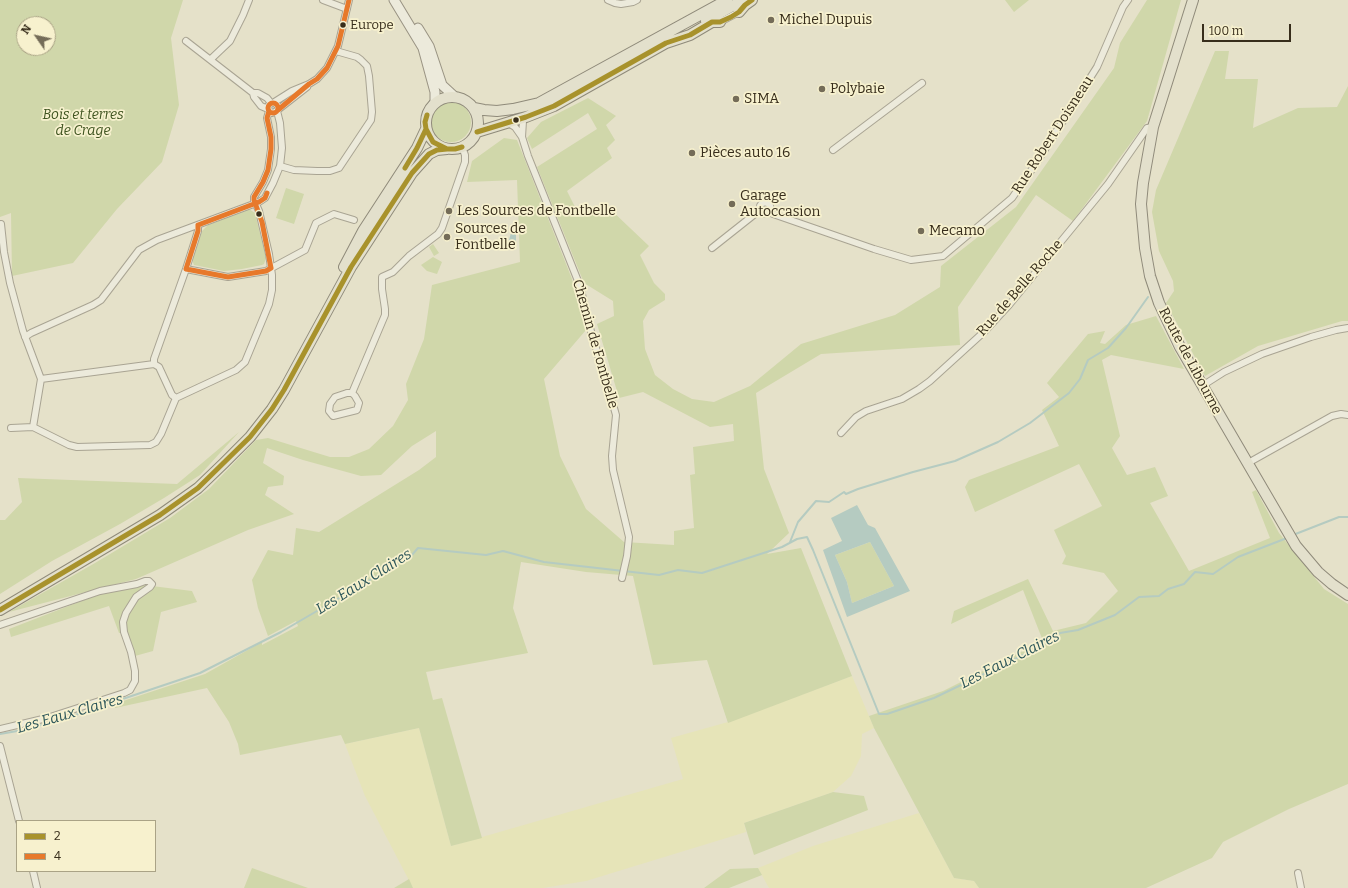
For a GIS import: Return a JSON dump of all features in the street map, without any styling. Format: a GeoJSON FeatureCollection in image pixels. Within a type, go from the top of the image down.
{"type":"FeatureCollection","features":[{"type":"Feature","properties":{"kind":"main road"},"geometry":{"type":"LineString","coordinates":[[474,108],[497,111],[539,103],[558,94],[727,0]]}},
{"type":"Feature","properties":{"kind":"main road"},"geometry":{"type":"LineString","coordinates":[[477,132],[526,117],[554,106],[743,0]]}},
{"type":"Feature","properties":{"kind":"main road"},"geometry":{"type":"LineString","coordinates":[[739,12],[752,0]]}},
{"type":"Feature","properties":{"kind":"main road","name":"Route de Libourne"},"geometry":{"type":"LineString","coordinates":[[1192,0],[1153,127],[1143,183],[1141,204],[1144,248],[1150,276],[1159,303],[1180,347],[1293,541],[1318,572],[1348,595]]}},
{"type":"Feature","properties":{"kind":"main road"},"geometry":{"type":"LineString","coordinates":[[396,3],[413,22],[426,40],[442,85],[455,97]]}},
{"type":"Feature","properties":{"kind":"main road"},"geometry":{"type":"LineString","coordinates":[[396,3],[422,48],[435,92],[435,103]]}},
{"type":"Feature","properties":{"kind":"main road"},"geometry":{"type":"LineString","coordinates":[[666,44],[690,34],[712,22],[720,22]]}},
{"type":"Feature","properties":{"kind":"main road"},"geometry":{"type":"LineString","coordinates":[[0,610],[160,514],[198,488],[224,463],[250,436],[272,409],[284,390],[351,267],[385,212],[412,173],[429,154],[437,150],[455,149],[462,147],[474,138],[477,132],[478,120],[474,108],[469,102],[462,98],[444,98],[435,103],[427,115],[426,129],[429,136],[434,142],[446,149]]}},
{"type":"Feature","properties":{"kind":"main road"},"geometry":{"type":"LineString","coordinates":[[0,603],[93,550],[179,496],[197,483],[248,431],[265,411],[279,390],[363,232],[410,160],[426,129]]}},
{"type":"Feature","properties":{"kind":"street"},"geometry":{"type":"LineString","coordinates":[[211,59],[230,41],[249,0]]}},
{"type":"Feature","properties":{"kind":"street"},"geometry":{"type":"LineString","coordinates":[[323,0],[346,9]]}},
{"type":"Feature","properties":{"kind":"street"},"geometry":{"type":"LineString","coordinates":[[253,93],[258,93],[267,98],[274,113],[323,74],[333,59],[336,51],[349,0]]}},
{"type":"Feature","properties":{"kind":"street"},"geometry":{"type":"LineString","coordinates":[[608,0],[621,4],[637,0]]}},
{"type":"Feature","properties":{"kind":"street","name":"Rue Robert Doisneau"},"geometry":{"type":"LineString","coordinates":[[769,211],[773,214],[874,249],[911,260],[943,256],[1012,198],[1035,165],[1097,67],[1123,7],[1128,0]]}},
{"type":"Feature","properties":{"kind":"street"},"geometry":{"type":"LineString","coordinates":[[720,22],[739,12]]}},
{"type":"Feature","properties":{"kind":"street"},"geometry":{"type":"LineString","coordinates":[[25,337],[31,332],[93,305],[101,300],[139,250],[157,240],[260,202],[265,198],[280,166],[282,148],[277,104],[261,106],[254,97],[253,93],[186,41]]}},
{"type":"Feature","properties":{"kind":"street"},"geometry":{"type":"LineString","coordinates":[[280,166],[294,170],[317,171],[330,171],[338,168],[371,120],[369,76],[367,66],[357,58],[336,51]]}},
{"type":"Feature","properties":{"kind":"street"},"geometry":{"type":"LineString","coordinates":[[833,150],[922,83]]}},
{"type":"Feature","properties":{"kind":"street"},"geometry":{"type":"LineString","coordinates":[[11,428],[33,427],[69,445],[77,447],[150,444],[156,442],[161,434],[176,398],[236,370],[245,362],[269,304],[272,290],[269,254],[262,222],[254,197],[268,170],[271,149],[268,118],[270,106],[292,91],[309,84]]}},
{"type":"Feature","properties":{"kind":"street"},"geometry":{"type":"LineString","coordinates":[[522,137],[523,121],[526,117]]}},
{"type":"Feature","properties":{"kind":"street","name":"Chemin de Fontbelle"},"geometry":{"type":"LineString","coordinates":[[507,122],[515,127],[522,137],[544,198],[580,286],[590,328],[616,415],[612,456],[613,470],[629,537],[622,577]]}},
{"type":"Feature","properties":{"kind":"street","name":"Rue de Belle Roche"},"geometry":{"type":"LineString","coordinates":[[841,433],[856,417],[866,411],[902,399],[919,389],[930,381],[985,331],[1009,305],[1108,184],[1147,128],[1153,127]]}},
{"type":"Feature","properties":{"kind":"street"},"geometry":{"type":"LineString","coordinates":[[352,393],[385,315],[382,277],[393,272],[409,256],[438,234],[442,228],[465,162],[465,155],[462,147]]}},
{"type":"Feature","properties":{"kind":"street"},"geometry":{"type":"LineString","coordinates":[[712,248],[760,210],[760,205],[765,202],[770,206],[769,211],[765,213],[760,210]]}},
{"type":"Feature","properties":{"kind":"street"},"geometry":{"type":"LineString","coordinates":[[186,269],[228,277],[266,271],[305,250],[316,223],[334,214],[354,220]]}},
{"type":"Feature","properties":{"kind":"street"},"geometry":{"type":"LineString","coordinates":[[1,224],[4,252],[10,283],[25,337],[41,379],[33,427]]}},
{"type":"Feature","properties":{"kind":"street"},"geometry":{"type":"LineString","coordinates":[[154,364],[154,359],[198,232],[198,225]]}},
{"type":"Feature","properties":{"kind":"street"},"geometry":{"type":"LineString","coordinates":[[1202,386],[1224,372],[1262,354],[1311,336],[1348,328]]}},
{"type":"Feature","properties":{"kind":"street"},"geometry":{"type":"LineString","coordinates":[[41,379],[154,364],[158,367],[172,395],[176,398]]}},
{"type":"Feature","properties":{"kind":"street"},"geometry":{"type":"LineString","coordinates":[[352,393],[359,403],[357,410],[333,416],[331,415],[329,408],[333,399],[343,394],[352,393]]}},
{"type":"Feature","properties":{"kind":"street"},"geometry":{"type":"LineString","coordinates":[[1248,464],[1332,416],[1341,414],[1348,415]]}},
{"type":"Feature","properties":{"kind":"street"},"geometry":{"type":"LineString","coordinates":[[0,626],[100,591],[145,581],[149,581],[152,584],[136,598],[126,613],[123,622],[124,632],[136,671],[135,682],[130,690],[48,718],[0,729]]}},
{"type":"Feature","properties":{"kind":"street"},"geometry":{"type":"LineString","coordinates":[[0,746],[19,820]]}},
{"type":"Feature","properties":{"kind":"street"},"geometry":{"type":"LineString","coordinates":[[33,872],[37,888]]}},
{"type":"Feature","properties":{"kind":"street"},"geometry":{"type":"LineString","coordinates":[[1298,873],[1301,888]]}},
{"type":"Feature","properties":{"kind":"shaded area"},"geometry":{"type":"Polygon","coordinates":[[[511,233],[516,234],[516,245],[508,243],[511,233]]]}},
{"type":"Feature","properties":{"kind":"shaded area"},"geometry":{"type":"Polygon","coordinates":[[[857,505],[868,525],[875,528],[910,591],[847,617],[823,550],[842,541],[831,518],[857,505]],[[870,542],[835,555],[847,582],[852,603],[894,586],[870,542]]]}},
{"type":"Feature","properties":{"kind":"shaded area"},"geometry":{"type":"Polygon","coordinates":[[[852,676],[874,728],[862,734],[861,756],[851,776],[833,792],[744,823],[746,832],[586,881],[543,888],[413,888],[365,796],[345,744],[419,728],[451,846],[683,779],[671,738],[728,722],[852,676]]]}},
{"type":"Feature","properties":{"kind":"shaded area"},"geometry":{"type":"Polygon","coordinates":[[[919,813],[954,878],[974,881],[979,888],[769,888],[758,868],[813,846],[919,813]]]}},
{"type":"Feature","properties":{"kind":"green space","name":"Bois et terres de Crage"},"geometry":{"type":"Polygon","coordinates":[[[0,0],[183,0],[171,38],[179,105],[162,162],[117,209],[73,263],[12,276],[11,213],[0,217],[0,0]]]}},
{"type":"Feature","properties":{"kind":"green space"},"geometry":{"type":"Polygon","coordinates":[[[1005,0],[1029,0],[1014,12],[1005,0]]]}},
{"type":"Feature","properties":{"kind":"green space"},"geometry":{"type":"Polygon","coordinates":[[[1147,0],[1181,0],[1147,121],[1073,221],[1036,195],[958,307],[960,345],[821,354],[756,393],[764,469],[789,533],[767,554],[801,548],[852,676],[728,723],[707,660],[653,665],[633,576],[586,572],[521,562],[513,608],[528,653],[426,672],[433,700],[442,698],[482,838],[451,846],[419,728],[345,744],[341,735],[240,755],[238,744],[229,722],[207,688],[115,708],[114,704],[205,674],[262,642],[262,645],[298,626],[296,621],[268,636],[258,608],[252,580],[268,550],[293,555],[296,528],[319,532],[419,470],[436,457],[436,431],[412,446],[381,475],[361,476],[303,460],[267,448],[263,463],[284,476],[283,485],[268,487],[265,495],[294,514],[248,530],[136,579],[9,612],[170,518],[209,489],[256,440],[268,438],[330,457],[349,457],[369,449],[393,426],[408,400],[406,384],[424,339],[432,285],[520,262],[517,180],[467,182],[472,161],[504,138],[517,140],[572,279],[586,330],[544,379],[560,456],[586,509],[624,542],[674,545],[674,531],[694,528],[690,475],[695,474],[693,447],[734,441],[733,424],[710,427],[643,392],[619,398],[597,324],[614,316],[613,301],[584,283],[537,167],[597,129],[588,113],[532,149],[527,138],[541,122],[588,98],[616,116],[606,125],[615,140],[607,148],[612,158],[567,191],[580,217],[610,209],[649,246],[640,255],[654,283],[665,294],[665,300],[649,310],[643,321],[645,349],[655,375],[673,389],[692,399],[714,402],[750,386],[801,344],[895,315],[940,287],[941,266],[1016,207],[1114,68],[1120,43],[1147,0]]]}},
{"type":"Feature","properties":{"kind":"green space"},"geometry":{"type":"Polygon","coordinates":[[[1215,51],[1229,51],[1225,79],[1258,79],[1253,128],[1298,108],[1337,107],[1348,86],[1348,321],[1342,321],[1258,346],[1205,376],[1166,303],[1174,291],[1173,281],[1159,251],[1152,212],[1156,190],[1215,51]]]}},
{"type":"Feature","properties":{"kind":"green space"},"geometry":{"type":"Polygon","coordinates":[[[451,102],[459,104],[465,108],[469,114],[471,122],[469,130],[465,136],[459,140],[451,142],[443,140],[437,136],[433,130],[431,122],[433,114],[437,108],[443,104],[451,102]]]}},
{"type":"Feature","properties":{"kind":"green space"},"geometry":{"type":"Polygon","coordinates":[[[286,188],[304,194],[294,224],[276,218],[286,188]]]}},
{"type":"Feature","properties":{"kind":"green space"},"geometry":{"type":"Polygon","coordinates":[[[249,209],[255,213],[266,258],[264,264],[224,271],[194,265],[192,260],[202,231],[208,225],[249,209]]]}},
{"type":"Feature","properties":{"kind":"green space"},"geometry":{"type":"Polygon","coordinates":[[[433,244],[439,253],[434,256],[429,247],[433,244]]]}},
{"type":"Feature","properties":{"kind":"green space"},"geometry":{"type":"Polygon","coordinates":[[[433,257],[442,262],[437,274],[427,271],[421,265],[433,257]]]}},
{"type":"Feature","properties":{"kind":"green space"},"geometry":{"type":"Polygon","coordinates":[[[1156,316],[1184,369],[1111,355],[1102,360],[1120,436],[1112,448],[1127,475],[1155,467],[1168,496],[1150,503],[1189,571],[1270,538],[1252,492],[1256,490],[1279,533],[1324,589],[1348,604],[1348,784],[1289,809],[1223,842],[1212,858],[1146,888],[979,888],[974,881],[954,878],[869,716],[943,691],[1043,641],[1023,590],[951,624],[954,611],[1028,579],[1053,631],[1086,623],[1118,591],[1104,573],[1062,564],[1066,556],[1054,530],[1102,506],[1079,464],[975,512],[965,487],[969,480],[1059,446],[1042,410],[1059,397],[1047,383],[1088,334],[1105,331],[1100,343],[1105,344],[1126,325],[1156,316]]]}},
{"type":"Feature","properties":{"kind":"green space"},"geometry":{"type":"Polygon","coordinates":[[[239,432],[200,475],[120,524],[52,561],[0,594],[0,520],[5,520],[22,502],[18,478],[177,484],[239,432]]]}},
{"type":"Feature","properties":{"kind":"green space"},"geometry":{"type":"Polygon","coordinates":[[[870,542],[894,586],[852,603],[847,582],[835,555],[870,542]]]}},
{"type":"Feature","properties":{"kind":"green space"},"geometry":{"type":"Polygon","coordinates":[[[144,585],[192,591],[197,602],[161,612],[153,651],[135,656],[126,633],[119,633],[109,606],[11,637],[9,629],[97,595],[144,585]]]}},
{"type":"Feature","properties":{"kind":"green space"},"geometry":{"type":"Polygon","coordinates":[[[833,792],[864,796],[868,810],[754,855],[744,823],[833,792]]]}},
{"type":"Feature","properties":{"kind":"green space"},"geometry":{"type":"Polygon","coordinates":[[[252,868],[308,888],[244,888],[252,868]]]}},
{"type":"Feature","properties":{"kind":"green space"},"geometry":{"type":"Polygon","coordinates":[[[758,868],[762,875],[729,888],[704,888],[730,869],[758,868]]]}},
{"type":"Feature","properties":{"kind":"green space"},"geometry":{"type":"Polygon","coordinates":[[[409,879],[413,888],[394,888],[409,879]]]}},
{"type":"Feature","properties":{"kind":"waterway","name":"Les Eaux Claires"},"geometry":{"type":"LineString","coordinates":[[790,542],[798,522],[816,501],[829,502],[844,492],[846,494],[913,472],[955,461],[998,442],[1030,423],[1069,393],[1080,379],[1088,360],[1108,348],[1126,328],[1148,297]]}},
{"type":"Feature","properties":{"kind":"waterway","name":"Les Eaux Claires"},"geometry":{"type":"LineString","coordinates":[[1293,535],[1339,517],[1348,517]]}},
{"type":"Feature","properties":{"kind":"waterway","name":"Les Eaux Claires"},"geometry":{"type":"LineString","coordinates":[[0,734],[23,730],[66,718],[200,673],[281,632],[411,556],[418,548],[486,555],[503,551],[544,562],[659,575],[678,570],[702,573],[782,547],[797,539],[807,537],[879,714],[887,714],[934,698],[1042,646],[1060,633],[1078,630],[1115,615],[1139,597],[1159,596],[1168,589],[1184,584],[1195,572],[1213,574],[1238,557],[1287,538]]}},
{"type":"Feature","properties":{"kind":"transit line","name":"4"},"geometry":{"type":"LineString","coordinates":[[278,110],[317,79],[327,68],[338,46],[349,0]]}},
{"type":"Feature","properties":{"kind":"transit line","name":"2"},"geometry":{"type":"LineString","coordinates":[[477,132],[526,117],[554,106],[666,43],[690,35],[712,22],[720,22],[731,17],[752,0]]}},
{"type":"Feature","properties":{"kind":"transit line","name":"4"},"geometry":{"type":"LineString","coordinates":[[271,103],[275,103],[278,108],[275,113],[271,113],[268,110],[268,106],[271,103]]}},
{"type":"Feature","properties":{"kind":"transit line","name":"4"},"geometry":{"type":"LineString","coordinates":[[269,111],[267,118],[271,137],[271,149],[268,170],[254,197],[254,200],[262,222],[271,268]]}},
{"type":"Feature","properties":{"kind":"transit line","name":"2"},"geometry":{"type":"LineString","coordinates":[[427,115],[425,122],[426,129],[433,142],[447,149],[462,147]]}},
{"type":"Feature","properties":{"kind":"transit line","name":"2"},"geometry":{"type":"LineString","coordinates":[[405,168],[426,129]]}},
{"type":"Feature","properties":{"kind":"transit line","name":"2"},"geometry":{"type":"LineString","coordinates":[[0,610],[160,515],[198,488],[250,437],[272,409],[284,390],[351,267],[412,173],[429,154],[437,150],[447,149]]}},
{"type":"Feature","properties":{"kind":"transit line","name":"4"},"geometry":{"type":"LineString","coordinates":[[198,225],[259,202],[265,198],[267,193]]}},
{"type":"Feature","properties":{"kind":"transit line","name":"4"},"geometry":{"type":"LineString","coordinates":[[186,269],[198,231],[198,225]]}},
{"type":"Feature","properties":{"kind":"transit line","name":"4"},"geometry":{"type":"LineString","coordinates":[[186,269],[228,277],[266,271],[271,268]]}},
{"type":"Feature","properties":{"kind":"place","name":"Michel Dupuis"},"geometry":{"type":"Point","coordinates":[771,20]}},
{"type":"Feature","properties":{"kind":"place","name":"Europe"},"geometry":{"type":"Point","coordinates":[343,25]}},
{"type":"Feature","properties":{"kind":"place","name":"Polybaie"},"geometry":{"type":"Point","coordinates":[822,89]}},
{"type":"Feature","properties":{"kind":"place","name":"SIMA"},"geometry":{"type":"Point","coordinates":[736,99]}},
{"type":"Feature","properties":{"kind":"place","name":"Pièces auto 16"},"geometry":{"type":"Point","coordinates":[692,153]}},
{"type":"Feature","properties":{"kind":"place","name":"Garage Autoccasion"},"geometry":{"type":"Point","coordinates":[732,204]}},
{"type":"Feature","properties":{"kind":"place","name":"Les Sources de Fontbelle"},"geometry":{"type":"Point","coordinates":[449,211]}},
{"type":"Feature","properties":{"kind":"place","name":"Mecamo"},"geometry":{"type":"Point","coordinates":[921,231]}},
{"type":"Feature","properties":{"kind":"place","name":"Sources de Fontbelle"},"geometry":{"type":"Point","coordinates":[447,237]}}]}
